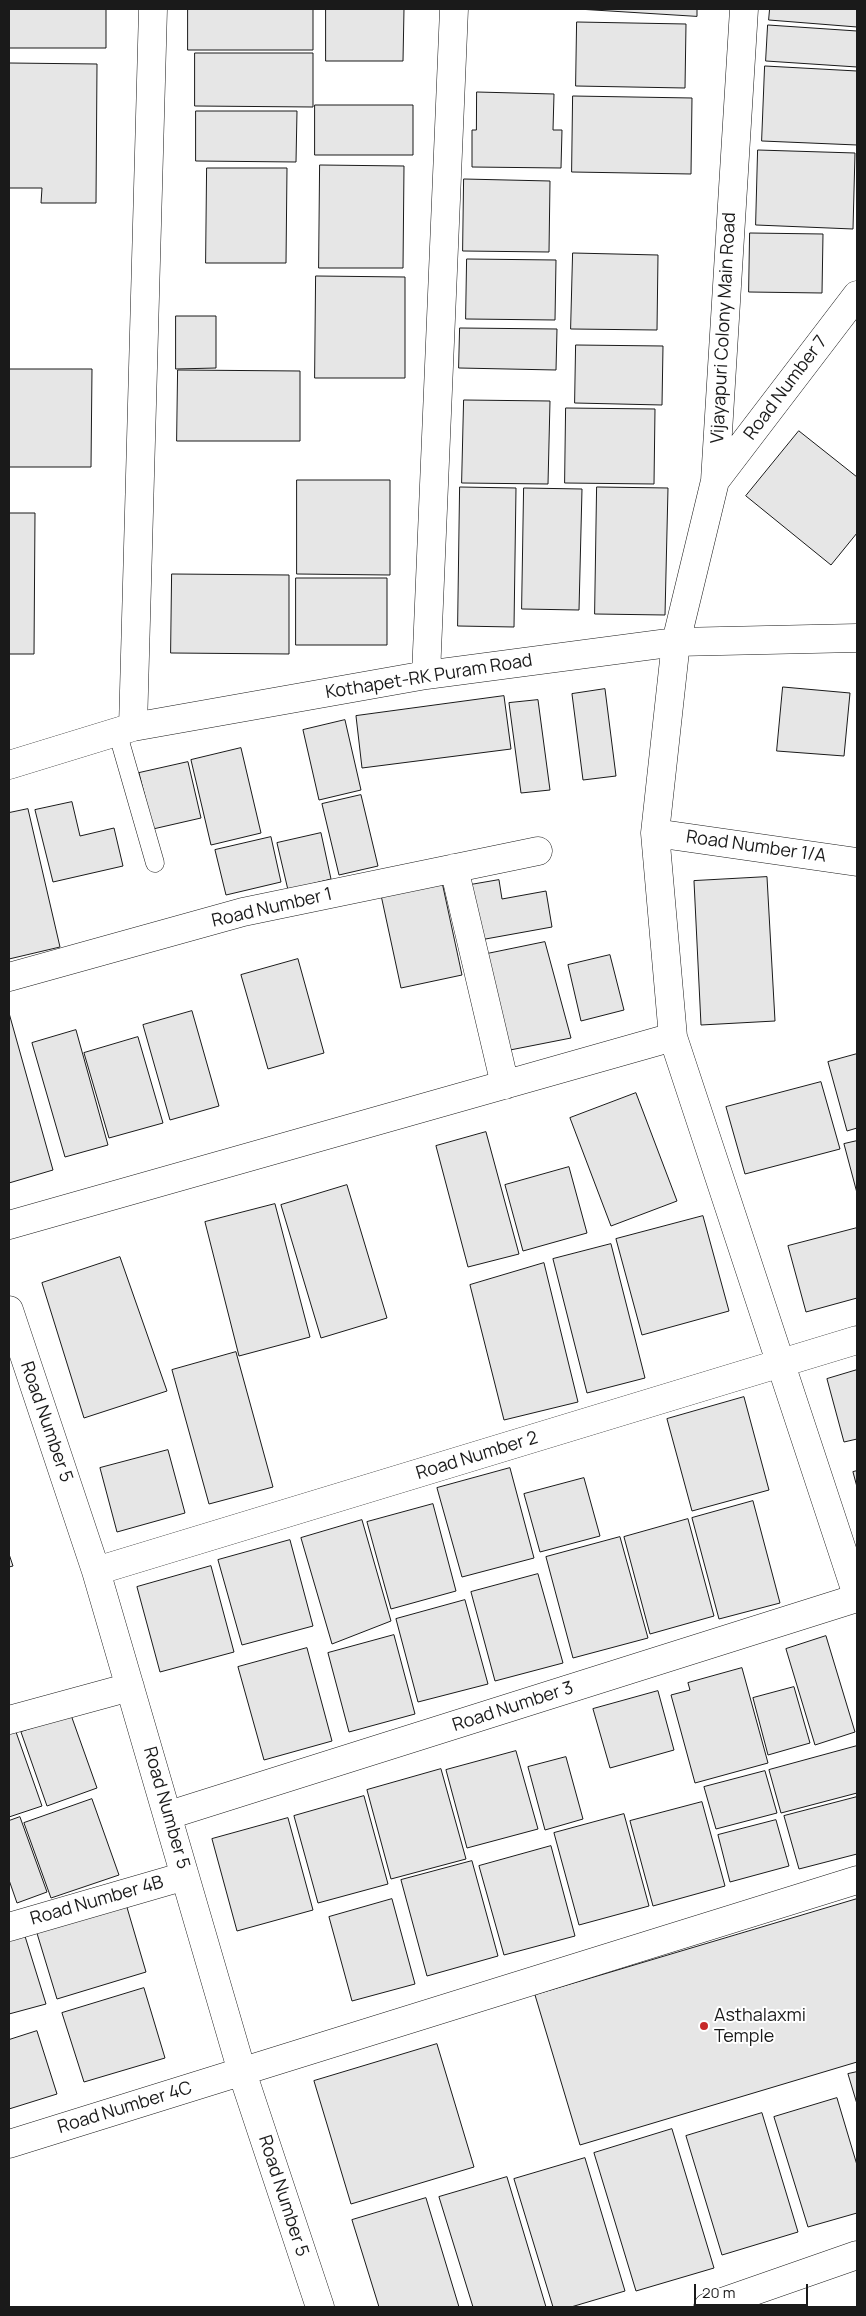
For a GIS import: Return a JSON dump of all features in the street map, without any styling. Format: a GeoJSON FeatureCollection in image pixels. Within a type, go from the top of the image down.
{"type":"FeatureCollection","features":[{"type":"Feature","properties":{"kind":"street"},"geometry":{"type":"LineString","coordinates":[[125,729],[153,9]]}},
{"type":"Feature","properties":{"kind":"street"},"geometry":{"type":"LineString","coordinates":[[426,675],[454,9]]}},
{"type":"Feature","properties":{"kind":"street","name":"Vijayapuri Colony Main Road"},"geometry":{"type":"LineString","coordinates":[[744,9],[715,481],[676,642],[655,833],[673,1037],[857,1596]]}},
{"type":"Feature","properties":{"kind":"street","name":"Road Number 7"},"geometry":{"type":"LineString","coordinates":[[715,481],[857,295]]}},
{"type":"Feature","properties":{"kind":"street","name":"Kothapet-RK Puram Road"},"geometry":{"type":"LineString","coordinates":[[9,765],[125,729],[426,675],[676,642],[857,638]]}},
{"type":"Feature","properties":{"kind":"street","name":"Road Number 1/A"},"geometry":{"type":"LineString","coordinates":[[655,833],[857,862]]}},
{"type":"Feature","properties":{"kind":"street","name":"Road Number 1"},"geometry":{"type":"LineString","coordinates":[[9,977],[243,912],[538,851]]}},
{"type":"Feature","properties":{"kind":"street"},"geometry":{"type":"LineString","coordinates":[[454,868],[504,1085]]}},
{"type":"Feature","properties":{"kind":"street"},"geometry":{"type":"LineString","coordinates":[[9,1225],[673,1037]]}},
{"type":"Feature","properties":{"kind":"street","name":"Road Number 5"},"geometry":{"type":"LineString","coordinates":[[9,1310],[96,1572],[169,1815],[242,2072],[320,2307]]}},
{"type":"Feature","properties":{"kind":"street","name":"Road Number 2"},"geometry":{"type":"LineString","coordinates":[[96,1572],[857,1340]]}},
{"type":"Feature","properties":{"kind":"street","name":"Road Number 3"},"geometry":{"type":"LineString","coordinates":[[169,1815],[857,1596]]}},
{"type":"Feature","properties":{"kind":"street"},"geometry":{"type":"LineString","coordinates":[[9,1720],[130,1687]]}},
{"type":"Feature","properties":{"kind":"street","name":"Road Number 4B"},"geometry":{"type":"LineString","coordinates":[[9,1927],[185,1876]]}},
{"type":"Feature","properties":{"kind":"street","name":"Road Number 4C"},"geometry":{"type":"LineString","coordinates":[[9,2144],[857,1880]]}},
{"type":"Feature","properties":{"kind":"street"},"geometry":{"type":"LineString","coordinates":[[709,2307],[857,2255]]}},
{"type":"Feature","properties":{"kind":"lane"},"geometry":{"type":"LineString","coordinates":[[125,729],[155,863]]}},
{"type":"Feature","properties":{"kind":"building"},"geometry":{"type":"Polygon","coordinates":[[[9,9],[106,9],[106,48],[9,48],[9,9]]]}},
{"type":"Feature","properties":{"kind":"building"},"geometry":{"type":"Polygon","coordinates":[[[188,9],[313,9],[313,50],[188,50],[188,9]]]}},
{"type":"Feature","properties":{"kind":"building"},"geometry":{"type":"Polygon","coordinates":[[[326,9],[404,9],[403,61],[326,61],[326,9]]]}},
{"type":"Feature","properties":{"kind":"building"},"geometry":{"type":"Polygon","coordinates":[[[578,9],[697,9],[697,16],[578,9]]]}},
{"type":"Feature","properties":{"kind":"building"},"geometry":{"type":"Polygon","coordinates":[[[770,9],[857,9],[857,27],[769,20],[770,9]]]}},
{"type":"Feature","properties":{"kind":"building"},"geometry":{"type":"Polygon","coordinates":[[[577,22],[686,24],[685,88],[576,86],[577,22]]]}},
{"type":"Feature","properties":{"kind":"building"},"geometry":{"type":"Polygon","coordinates":[[[768,25],[857,31],[857,67],[766,61],[768,25]]]}},
{"type":"Feature","properties":{"kind":"building"},"geometry":{"type":"Polygon","coordinates":[[[195,53],[313,53],[313,107],[195,106],[195,53]]]}},
{"type":"Feature","properties":{"kind":"building"},"geometry":{"type":"Polygon","coordinates":[[[9,63],[97,64],[96,203],[41,203],[42,188],[9,188],[9,63]]]}},
{"type":"Feature","properties":{"kind":"building"},"geometry":{"type":"Polygon","coordinates":[[[765,66],[857,71],[857,145],[762,141],[765,66]]]}},
{"type":"Feature","properties":{"kind":"building"},"geometry":{"type":"Polygon","coordinates":[[[477,92],[554,94],[553,130],[562,130],[561,168],[472,167],[472,130],[476,130],[477,92]]]}},
{"type":"Feature","properties":{"kind":"building"},"geometry":{"type":"Polygon","coordinates":[[[573,96],[692,98],[691,174],[572,172],[573,96]]]}},
{"type":"Feature","properties":{"kind":"building"},"geometry":{"type":"Polygon","coordinates":[[[315,105],[413,105],[413,155],[315,155],[315,105]]]}},
{"type":"Feature","properties":{"kind":"building"},"geometry":{"type":"Polygon","coordinates":[[[196,111],[297,111],[296,162],[196,161],[196,111]]]}},
{"type":"Feature","properties":{"kind":"building"},"geometry":{"type":"Polygon","coordinates":[[[758,150],[855,153],[853,229],[756,225],[758,150]]]}},
{"type":"Feature","properties":{"kind":"building"},"geometry":{"type":"Polygon","coordinates":[[[320,165],[404,166],[403,268],[319,268],[320,165]]]}},
{"type":"Feature","properties":{"kind":"building"},"geometry":{"type":"Polygon","coordinates":[[[207,168],[287,168],[286,263],[206,263],[207,168]]]}},
{"type":"Feature","properties":{"kind":"building"},"geometry":{"type":"Polygon","coordinates":[[[464,179],[550,181],[549,252],[463,251],[464,179]]]}},
{"type":"Feature","properties":{"kind":"building"},"geometry":{"type":"Polygon","coordinates":[[[750,233],[823,234],[822,293],[749,292],[750,233]]]}},
{"type":"Feature","properties":{"kind":"building"},"geometry":{"type":"Polygon","coordinates":[[[573,253],[658,255],[657,330],[571,329],[573,253]]]}},
{"type":"Feature","properties":{"kind":"building"},"geometry":{"type":"Polygon","coordinates":[[[467,259],[556,260],[555,320],[466,319],[467,259]]]}},
{"type":"Feature","properties":{"kind":"building"},"geometry":{"type":"Polygon","coordinates":[[[316,276],[405,277],[405,378],[315,378],[316,276]]]}},
{"type":"Feature","properties":{"kind":"building"},"geometry":{"type":"Polygon","coordinates":[[[176,316],[216,316],[216,368],[176,369],[176,316]]]}},
{"type":"Feature","properties":{"kind":"building"},"geometry":{"type":"Polygon","coordinates":[[[460,328],[557,329],[556,370],[459,368],[460,328]]]}},
{"type":"Feature","properties":{"kind":"building"},"geometry":{"type":"Polygon","coordinates":[[[576,345],[663,346],[662,405],[575,403],[576,345]]]}},
{"type":"Feature","properties":{"kind":"building"},"geometry":{"type":"Polygon","coordinates":[[[9,369],[92,369],[91,467],[9,467],[9,369]]]}},
{"type":"Feature","properties":{"kind":"building"},"geometry":{"type":"Polygon","coordinates":[[[178,370],[300,371],[300,441],[177,441],[178,370]]]}},
{"type":"Feature","properties":{"kind":"building"},"geometry":{"type":"Polygon","coordinates":[[[464,400],[550,401],[548,484],[462,483],[464,400]]]}},
{"type":"Feature","properties":{"kind":"building"},"geometry":{"type":"Polygon","coordinates":[[[566,408],[655,409],[654,484],[565,483],[566,408]]]}},
{"type":"Feature","properties":{"kind":"building"},"geometry":{"type":"Polygon","coordinates":[[[799,431],[857,477],[857,533],[831,565],[746,496],[799,431]]]}},
{"type":"Feature","properties":{"kind":"building"},"geometry":{"type":"Polygon","coordinates":[[[297,480],[390,480],[390,575],[297,574],[297,480]]]}},
{"type":"Feature","properties":{"kind":"building"},"geometry":{"type":"Polygon","coordinates":[[[460,487],[516,488],[514,627],[458,626],[460,487]]]}},
{"type":"Feature","properties":{"kind":"building"},"geometry":{"type":"Polygon","coordinates":[[[597,487],[668,488],[665,615],[595,614],[597,487]]]}},
{"type":"Feature","properties":{"kind":"building"},"geometry":{"type":"Polygon","coordinates":[[[524,488],[582,489],[579,610],[522,609],[524,488]]]}},
{"type":"Feature","properties":{"kind":"building"},"geometry":{"type":"Polygon","coordinates":[[[9,513],[35,513],[34,654],[9,654],[9,513]]]}},
{"type":"Feature","properties":{"kind":"building"},"geometry":{"type":"Polygon","coordinates":[[[172,574],[289,575],[289,654],[171,653],[172,574]]]}},
{"type":"Feature","properties":{"kind":"building"},"geometry":{"type":"Polygon","coordinates":[[[296,578],[387,578],[387,645],[296,645],[296,578]]]}},
{"type":"Feature","properties":{"kind":"building"},"geometry":{"type":"Polygon","coordinates":[[[783,687],[850,693],[844,756],[777,751],[783,687]]]}},
{"type":"Feature","properties":{"kind":"building"},"geometry":{"type":"Polygon","coordinates":[[[605,689],[616,776],[583,780],[572,694],[605,689]]]}},
{"type":"Feature","properties":{"kind":"building"},"geometry":{"type":"Polygon","coordinates":[[[504,696],[511,749],[362,768],[356,716],[504,696]]]}},
{"type":"Feature","properties":{"kind":"building"},"geometry":{"type":"Polygon","coordinates":[[[538,700],[550,790],[521,793],[509,703],[538,700]]]}},
{"type":"Feature","properties":{"kind":"building"},"geometry":{"type":"Polygon","coordinates":[[[345,720],[361,790],[319,800],[303,730],[345,720]]]}},
{"type":"Feature","properties":{"kind":"building"},"geometry":{"type":"Polygon","coordinates":[[[241,748],[261,833],[211,845],[191,760],[241,748]]]}},
{"type":"Feature","properties":{"kind":"building"},"geometry":{"type":"Polygon","coordinates":[[[188,762],[201,818],[153,829],[139,773],[188,762]]]}},
{"type":"Feature","properties":{"kind":"building"},"geometry":{"type":"Polygon","coordinates":[[[361,795],[378,866],[339,875],[322,804],[361,795]]]}},
{"type":"Feature","properties":{"kind":"building"},"geometry":{"type":"Polygon","coordinates":[[[72,802],[80,836],[114,828],[123,866],[53,882],[35,810],[72,802]]]}},
{"type":"Feature","properties":{"kind":"building"},"geometry":{"type":"Polygon","coordinates":[[[28,809],[60,947],[9,959],[9,813],[28,809]]]}},
{"type":"Feature","properties":{"kind":"building"},"geometry":{"type":"Polygon","coordinates":[[[321,833],[331,879],[288,890],[277,843],[321,833]]]}},
{"type":"Feature","properties":{"kind":"building"},"geometry":{"type":"Polygon","coordinates":[[[271,837],[281,882],[226,895],[215,850],[271,837]]]}},
{"type":"Feature","properties":{"kind":"building"},"geometry":{"type":"Polygon","coordinates":[[[767,877],[775,1021],[701,1025],[694,881],[767,877]]]}},
{"type":"Feature","properties":{"kind":"building"},"geometry":{"type":"Polygon","coordinates":[[[499,880],[502,899],[546,891],[552,927],[480,940],[470,885],[499,880]]]}},
{"type":"Feature","properties":{"kind":"building"},"geometry":{"type":"Polygon","coordinates":[[[442,882],[462,975],[401,988],[381,895],[442,882]]]}},
{"type":"Feature","properties":{"kind":"building"},"geometry":{"type":"Polygon","coordinates":[[[545,942],[571,1038],[505,1051],[477,956],[545,942]]]}},
{"type":"Feature","properties":{"kind":"building"},"geometry":{"type":"Polygon","coordinates":[[[610,955],[624,1010],[581,1021],[568,965],[610,955]]]}},
{"type":"Feature","properties":{"kind":"building"},"geometry":{"type":"Polygon","coordinates":[[[298,959],[324,1053],[268,1069],[241,975],[298,959]]]}},
{"type":"Feature","properties":{"kind":"building"},"geometry":{"type":"Polygon","coordinates":[[[192,1011],[219,1106],[170,1120],[143,1025],[192,1011]]]}},
{"type":"Feature","properties":{"kind":"building"},"geometry":{"type":"Polygon","coordinates":[[[9,1013],[53,1170],[9,1183],[9,1013]]]}},
{"type":"Feature","properties":{"kind":"building"},"geometry":{"type":"Polygon","coordinates":[[[76,1030],[108,1145],[65,1157],[32,1043],[76,1030]]]}},
{"type":"Feature","properties":{"kind":"building"},"geometry":{"type":"Polygon","coordinates":[[[138,1037],[163,1123],[109,1138],[84,1053],[138,1037]]]}},
{"type":"Feature","properties":{"kind":"building"},"geometry":{"type":"Polygon","coordinates":[[[857,1054],[857,1128],[847,1131],[828,1062],[857,1054]]]}},
{"type":"Feature","properties":{"kind":"building"},"geometry":{"type":"Polygon","coordinates":[[[821,1082],[840,1149],[745,1174],[726,1107],[821,1082]]]}},
{"type":"Feature","properties":{"kind":"building"},"geometry":{"type":"Polygon","coordinates":[[[636,1093],[677,1201],[611,1226],[570,1118],[636,1093]]]}},
{"type":"Feature","properties":{"kind":"building"},"geometry":{"type":"Polygon","coordinates":[[[486,1132],[519,1254],[468,1267],[436,1146],[486,1132]]]}},
{"type":"Feature","properties":{"kind":"building"},"geometry":{"type":"Polygon","coordinates":[[[857,1141],[857,1193],[844,1144],[857,1141]]]}},
{"type":"Feature","properties":{"kind":"building"},"geometry":{"type":"Polygon","coordinates":[[[569,1167],[587,1233],[523,1251],[505,1185],[569,1167]]]}},
{"type":"Feature","properties":{"kind":"building"},"geometry":{"type":"Polygon","coordinates":[[[347,1185],[387,1318],[321,1338],[281,1205],[347,1185]]]}},
{"type":"Feature","properties":{"kind":"building"},"geometry":{"type":"Polygon","coordinates":[[[275,1204],[310,1337],[239,1356],[205,1222],[275,1204]]]}},
{"type":"Feature","properties":{"kind":"building"},"geometry":{"type":"Polygon","coordinates":[[[703,1216],[729,1311],[642,1335],[616,1239],[703,1216]]]}},
{"type":"Feature","properties":{"kind":"building"},"geometry":{"type":"Polygon","coordinates":[[[857,1228],[857,1298],[806,1312],[788,1246],[857,1228]]]}},
{"type":"Feature","properties":{"kind":"building"},"geometry":{"type":"Polygon","coordinates":[[[611,1244],[645,1378],[587,1393],[553,1259],[611,1244]]]}},
{"type":"Feature","properties":{"kind":"building"},"geometry":{"type":"Polygon","coordinates":[[[120,1257],[167,1391],[84,1418],[42,1283],[120,1257]]]}},
{"type":"Feature","properties":{"kind":"building"},"geometry":{"type":"Polygon","coordinates":[[[544,1263],[578,1402],[504,1420],[470,1285],[544,1263]]]}},
{"type":"Feature","properties":{"kind":"building"},"geometry":{"type":"Polygon","coordinates":[[[236,1352],[273,1487],[209,1504],[172,1370],[236,1352]]]}},
{"type":"Feature","properties":{"kind":"building"},"geometry":{"type":"Polygon","coordinates":[[[857,1370],[857,1439],[844,1442],[827,1379],[857,1370]]]}},
{"type":"Feature","properties":{"kind":"building"},"geometry":{"type":"Polygon","coordinates":[[[744,1397],[769,1490],[692,1511],[667,1419],[744,1397]]]}},
{"type":"Feature","properties":{"kind":"building"},"geometry":{"type":"Polygon","coordinates":[[[168,1450],[185,1513],[117,1532],[100,1468],[168,1450]]]}},
{"type":"Feature","properties":{"kind":"building"},"geometry":{"type":"Polygon","coordinates":[[[510,1468],[534,1558],[462,1577],[437,1488],[510,1468]]]}},
{"type":"Feature","properties":{"kind":"building"},"geometry":{"type":"Polygon","coordinates":[[[857,1471],[857,1487],[853,1472],[857,1471]]]}},
{"type":"Feature","properties":{"kind":"building"},"geometry":{"type":"Polygon","coordinates":[[[584,1478],[600,1536],[540,1552],[524,1494],[584,1478]]]}},
{"type":"Feature","properties":{"kind":"building"},"geometry":{"type":"Polygon","coordinates":[[[753,1501],[780,1603],[719,1619],[692,1518],[753,1501]]]}},
{"type":"Feature","properties":{"kind":"building"},"geometry":{"type":"Polygon","coordinates":[[[433,1504],[456,1591],[391,1609],[367,1522],[433,1504]]]}},
{"type":"Feature","properties":{"kind":"building"},"geometry":{"type":"Polygon","coordinates":[[[688,1519],[714,1616],[650,1634],[624,1537],[688,1519]]]}},
{"type":"Feature","properties":{"kind":"building"},"geometry":{"type":"Polygon","coordinates":[[[362,1520],[391,1621],[332,1644],[301,1538],[362,1520]]]}},
{"type":"Feature","properties":{"kind":"building"},"geometry":{"type":"Polygon","coordinates":[[[620,1537],[648,1638],[573,1658],[546,1557],[620,1537]]]}},
{"type":"Feature","properties":{"kind":"building"},"geometry":{"type":"Polygon","coordinates":[[[290,1540],[313,1626],[242,1645],[218,1560],[290,1540]]]}},
{"type":"Feature","properties":{"kind":"building"},"geometry":{"type":"Polygon","coordinates":[[[9,1554],[13,1566],[9,1567],[9,1554]]]}},
{"type":"Feature","properties":{"kind":"building"},"geometry":{"type":"Polygon","coordinates":[[[211,1566],[234,1652],[160,1672],[137,1587],[211,1566]]]}},
{"type":"Feature","properties":{"kind":"building"},"geometry":{"type":"Polygon","coordinates":[[[538,1574],[563,1663],[495,1681],[471,1592],[538,1574]]]}},
{"type":"Feature","properties":{"kind":"building"},"geometry":{"type":"Polygon","coordinates":[[[465,1600],[488,1684],[418,1702],[396,1619],[465,1600]]]}},
{"type":"Feature","properties":{"kind":"building"},"geometry":{"type":"Polygon","coordinates":[[[394,1635],[415,1714],[349,1732],[328,1653],[394,1635]]]}},
{"type":"Feature","properties":{"kind":"building"},"geometry":{"type":"Polygon","coordinates":[[[826,1636],[855,1732],[815,1745],[786,1649],[826,1636]]]}},
{"type":"Feature","properties":{"kind":"building"},"geometry":{"type":"Polygon","coordinates":[[[307,1648],[332,1741],[264,1760],[238,1667],[307,1648]]]}},
{"type":"Feature","properties":{"kind":"building"},"geometry":{"type":"Polygon","coordinates":[[[742,1668],[768,1763],[695,1783],[671,1695],[690,1690],[688,1683],[742,1668]]]}},
{"type":"Feature","properties":{"kind":"building"},"geometry":{"type":"Polygon","coordinates":[[[794,1687],[810,1743],[768,1755],[753,1698],[794,1687]]]}},
{"type":"Feature","properties":{"kind":"building"},"geometry":{"type":"Polygon","coordinates":[[[658,1691],[674,1750],[610,1768],[593,1709],[658,1691]]]}},
{"type":"Feature","properties":{"kind":"building"},"geometry":{"type":"Polygon","coordinates":[[[71,1715],[97,1788],[47,1806],[21,1732],[71,1715]]]}},
{"type":"Feature","properties":{"kind":"building"},"geometry":{"type":"Polygon","coordinates":[[[16,1732],[42,1806],[9,1817],[9,1734],[16,1732]]]}},
{"type":"Feature","properties":{"kind":"building"},"geometry":{"type":"Polygon","coordinates":[[[857,1746],[857,1793],[781,1813],[769,1770],[857,1746]]]}},
{"type":"Feature","properties":{"kind":"building"},"geometry":{"type":"Polygon","coordinates":[[[516,1751],[538,1829],[467,1848],[446,1770],[516,1751]]]}},
{"type":"Feature","properties":{"kind":"building"},"geometry":{"type":"Polygon","coordinates":[[[566,1757],[583,1819],[545,1830],[528,1767],[566,1757]]]}},
{"type":"Feature","properties":{"kind":"building"},"geometry":{"type":"Polygon","coordinates":[[[441,1769],[466,1859],[391,1879],[367,1790],[441,1769]]]}},
{"type":"Feature","properties":{"kind":"building"},"geometry":{"type":"Polygon","coordinates":[[[765,1771],[777,1813],[716,1829],[704,1787],[765,1771]]]}},
{"type":"Feature","properties":{"kind":"building"},"geometry":{"type":"Polygon","coordinates":[[[364,1796],[388,1884],[318,1903],[294,1816],[364,1796]]]}},
{"type":"Feature","properties":{"kind":"building"},"geometry":{"type":"Polygon","coordinates":[[[857,1797],[857,1854],[799,1869],[784,1816],[857,1797]]]}},
{"type":"Feature","properties":{"kind":"building"},"geometry":{"type":"Polygon","coordinates":[[[92,1799],[119,1875],[51,1898],[24,1823],[92,1799]]]}},
{"type":"Feature","properties":{"kind":"building"},"geometry":{"type":"Polygon","coordinates":[[[702,1802],[725,1886],[653,1906],[630,1821],[702,1802]]]}},
{"type":"Feature","properties":{"kind":"building"},"geometry":{"type":"Polygon","coordinates":[[[624,1814],[649,1906],[579,1925],[554,1833],[624,1814]]]}},
{"type":"Feature","properties":{"kind":"building"},"geometry":{"type":"Polygon","coordinates":[[[20,1817],[47,1892],[17,1903],[9,1880],[9,1821],[20,1817]]]}},
{"type":"Feature","properties":{"kind":"building"},"geometry":{"type":"Polygon","coordinates":[[[288,1818],[313,1910],[237,1931],[212,1839],[288,1818]]]}},
{"type":"Feature","properties":{"kind":"building"},"geometry":{"type":"Polygon","coordinates":[[[776,1820],[789,1866],[730,1882],[718,1835],[776,1820]]]}},
{"type":"Feature","properties":{"kind":"building"},"geometry":{"type":"Polygon","coordinates":[[[551,1846],[575,1936],[504,1955],[479,1866],[551,1846]]]}},
{"type":"Feature","properties":{"kind":"building"},"geometry":{"type":"Polygon","coordinates":[[[472,1861],[498,1956],[427,1976],[401,1880],[472,1861]]]}},
{"type":"Feature","properties":{"kind":"building"},"geometry":{"type":"Polygon","coordinates":[[[392,1899],[415,1984],[352,2001],[329,1917],[392,1899]]]}},
{"type":"Feature","properties":{"kind":"building"},"geometry":{"type":"Polygon","coordinates":[[[857,1899],[857,2062],[580,2145],[535,1995],[857,1899]]]}},
{"type":"Feature","properties":{"kind":"building"},"geometry":{"type":"Polygon","coordinates":[[[126,1904],[146,1972],[57,1999],[36,1930],[126,1904]]]}},
{"type":"Feature","properties":{"kind":"building"},"geometry":{"type":"Polygon","coordinates":[[[24,1933],[46,2004],[9,2014],[9,1937],[24,1933]]]}},
{"type":"Feature","properties":{"kind":"building"},"geometry":{"type":"Polygon","coordinates":[[[144,1988],[165,2058],[84,2082],[62,2013],[144,1988]]]}},
{"type":"Feature","properties":{"kind":"building"},"geometry":{"type":"Polygon","coordinates":[[[37,2031],[57,2094],[9,2109],[9,2040],[37,2031]]]}},
{"type":"Feature","properties":{"kind":"building"},"geometry":{"type":"Polygon","coordinates":[[[437,2044],[474,2167],[351,2204],[314,2081],[437,2044]]]}},
{"type":"Feature","properties":{"kind":"building"},"geometry":{"type":"Polygon","coordinates":[[[857,2072],[857,2104],[848,2074],[857,2072]]]}},
{"type":"Feature","properties":{"kind":"building"},"geometry":{"type":"Polygon","coordinates":[[[837,2098],[857,2165],[857,2213],[808,2227],[774,2117],[837,2098]]]}},
{"type":"Feature","properties":{"kind":"building"},"geometry":{"type":"Polygon","coordinates":[[[762,2113],[798,2232],[722,2255],[686,2136],[762,2113]]]}},
{"type":"Feature","properties":{"kind":"building"},"geometry":{"type":"Polygon","coordinates":[[[672,2129],[714,2268],[636,2291],[594,2153],[672,2129]]]}},
{"type":"Feature","properties":{"kind":"building"},"geometry":{"type":"Polygon","coordinates":[[[585,2158],[625,2291],[571,2307],[553,2307],[514,2179],[585,2158]]]}},
{"type":"Feature","properties":{"kind":"building"},"geometry":{"type":"Polygon","coordinates":[[[507,2177],[546,2307],[473,2307],[439,2197],[507,2177]]]}},
{"type":"Feature","properties":{"kind":"building"},"geometry":{"type":"Polygon","coordinates":[[[426,2198],[459,2307],[379,2307],[352,2220],[426,2198]]]}},
{"type":"Feature","properties":{"kind":"place","name":"Asthalaxmi Temple"},"geometry":{"type":"Point","coordinates":[704,2026]}}]}
